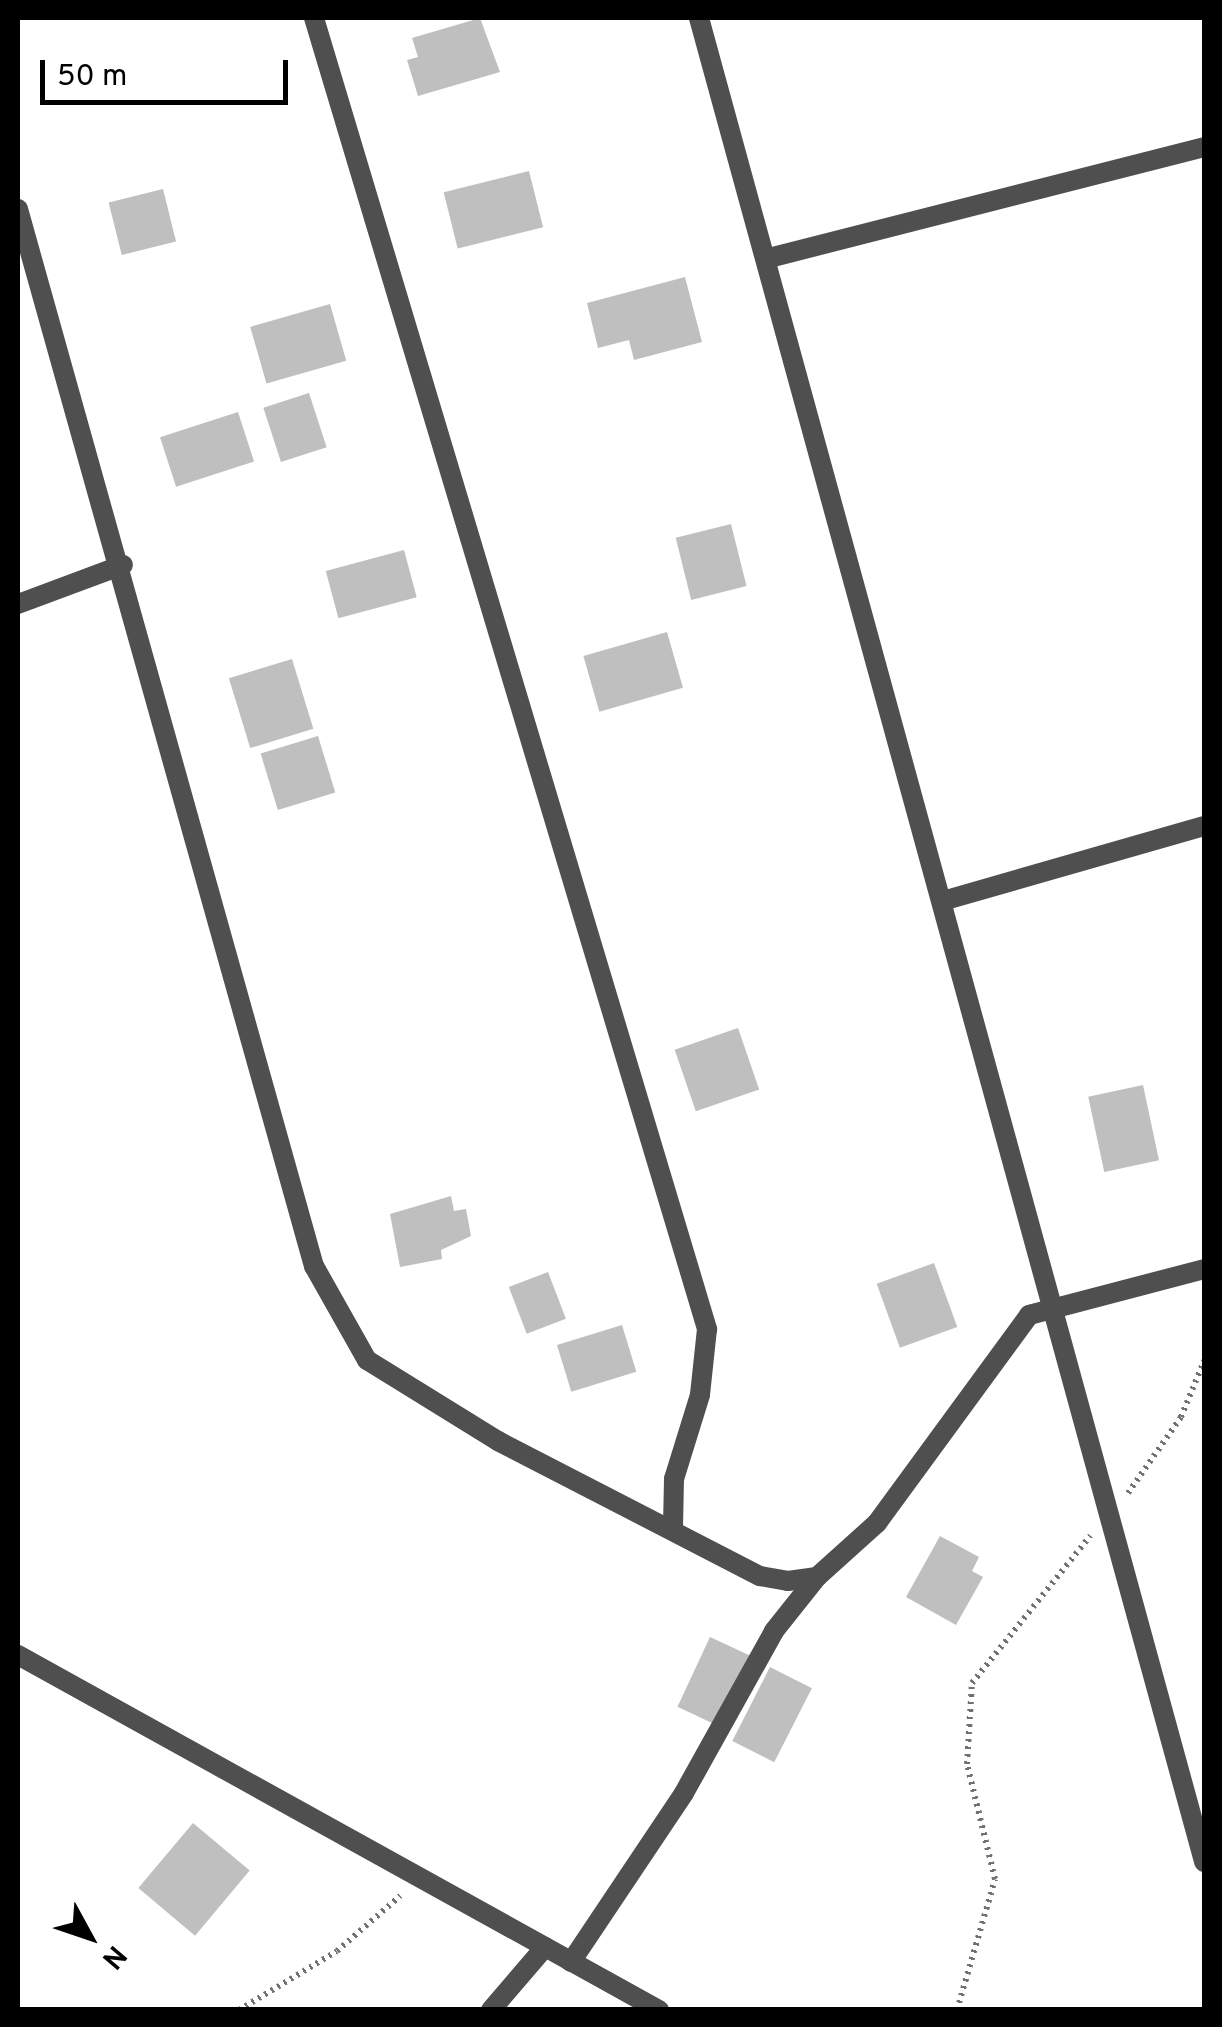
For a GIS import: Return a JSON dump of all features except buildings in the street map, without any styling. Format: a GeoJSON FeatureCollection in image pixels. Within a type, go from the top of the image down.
{"type":"FeatureCollection","features":[{"type":"Feature","properties":{"kind":"street"},"geometry":{"type":"LineString","coordinates":[[314,18],[707,1329],[673,1526]]}},
{"type":"Feature","properties":{"kind":"street"},"geometry":{"type":"LineString","coordinates":[[700,18],[946,900],[1055,1304],[1106,1518],[1204,1862]]}},
{"type":"Feature","properties":{"kind":"street"},"geometry":{"type":"LineString","coordinates":[[769,258],[1204,146]]}},
{"type":"Feature","properties":{"kind":"street"},"geometry":{"type":"LineString","coordinates":[[18,209],[23,250],[124,565],[314,1266],[340,1321],[406,1392],[673,1526],[760,1576],[817,1577]]}},
{"type":"Feature","properties":{"kind":"street"},"geometry":{"type":"LineString","coordinates":[[18,604],[124,565]]}},
{"type":"Feature","properties":{"kind":"street"},"geometry":{"type":"LineString","coordinates":[[946,900],[1204,826]]}},
{"type":"Feature","properties":{"kind":"street"},"geometry":{"type":"LineString","coordinates":[[571,1962],[684,1793],[774,1631],[817,1577],[888,1508],[1014,1326],[1055,1304],[1204,1269]]}},
{"type":"Feature","properties":{"kind":"street"},"geometry":{"type":"LineString","coordinates":[[18,1655],[424,1876],[658,2010]]}},
{"type":"Feature","properties":{"kind":"street"},"geometry":{"type":"LineString","coordinates":[[490,2010],[545,1947]]}},
{"type":"Feature","properties":{"kind":"path"},"geometry":{"type":"LineString","coordinates":[[957,2010],[995,1879],[967,1764],[972,1683],[1160,1454],[1204,1361]]}},
{"type":"Feature","properties":{"kind":"path"},"geometry":{"type":"LineString","coordinates":[[239,2010],[336,1951],[424,1876]]}}]}
